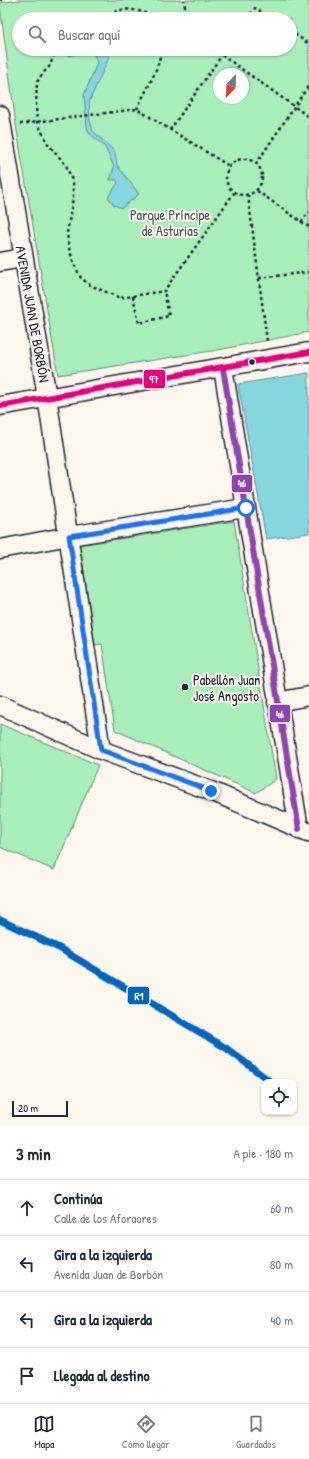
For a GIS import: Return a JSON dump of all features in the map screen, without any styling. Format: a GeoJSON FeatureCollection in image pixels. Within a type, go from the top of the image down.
{"type":"FeatureCollection","features":[{"type":"Feature","properties":{"kind":"street","name":"AVENIDA JUAN DE BORBÓN"},"geometry":{"type":"LineString","coordinates":[[1,123],[47,397],[101,750]]}},
{"type":"Feature","properties":{"kind":"street"},"geometry":{"type":"LineString","coordinates":[[0,262],[23,258]]}},
{"type":"Feature","properties":{"kind":"street"},"geometry":{"type":"LineString","coordinates":[[0,406],[309,352]]}},
{"type":"Feature","properties":{"kind":"street"},"geometry":{"type":"LineString","coordinates":[[224,368],[278,702],[304,831]]}},
{"type":"Feature","properties":{"kind":"street"},"geometry":{"type":"LineString","coordinates":[[0,548],[246,508]]}},
{"type":"Feature","properties":{"kind":"street"},"geometry":{"type":"LineString","coordinates":[[278,702],[309,696]]}},
{"type":"Feature","properties":{"kind":"street"},"geometry":{"type":"LineString","coordinates":[[0,704],[101,750],[211,791],[304,831]]}},
{"type":"Feature","properties":{"kind":"path"},"geometry":{"type":"LineString","coordinates":[[184,0],[186,12]]}},
{"type":"Feature","properties":{"kind":"path"},"geometry":{"type":"LineString","coordinates":[[252,12],[255,8],[261,12]]}},
{"type":"Feature","properties":{"kind":"path"},"geometry":{"type":"LineString","coordinates":[[114,12],[124,9],[134,9],[142,12]]}},
{"type":"Feature","properties":{"kind":"path"},"geometry":{"type":"LineString","coordinates":[[297,36],[309,44]]}},
{"type":"Feature","properties":{"kind":"path"},"geometry":{"type":"LineString","coordinates":[[54,56],[49,67],[37,82],[37,122],[48,144],[66,165],[73,183],[73,198],[67,233],[72,259],[81,278],[90,285],[120,298],[164,292]]}},
{"type":"Feature","properties":{"kind":"path"},"geometry":{"type":"LineString","coordinates":[[137,109],[159,65],[161,56]]}},
{"type":"Feature","properties":{"kind":"path"},"geometry":{"type":"LineString","coordinates":[[170,130],[221,56]]}},
{"type":"Feature","properties":{"kind":"path"},"geometry":{"type":"LineString","coordinates":[[223,56],[309,117]]}},
{"type":"Feature","properties":{"kind":"path"},"geometry":{"type":"LineString","coordinates":[[256,164],[309,84]]}},
{"type":"Feature","properties":{"kind":"path"},"geometry":{"type":"LineString","coordinates":[[1,123],[37,122],[137,109],[229,166]]}},
{"type":"Feature","properties":{"kind":"path"},"geometry":{"type":"LineString","coordinates":[[239,160],[251,160],[256,164],[260,168],[262,180],[257,191],[248,195],[240,196],[229,189],[225,178],[229,166],[239,160]]}},
{"type":"Feature","properties":{"kind":"path"},"geometry":{"type":"LineString","coordinates":[[257,191],[309,227]]}},
{"type":"Feature","properties":{"kind":"path"},"geometry":{"type":"LineString","coordinates":[[134,296],[139,322],[169,316],[164,292],[234,193]]}},
{"type":"Feature","properties":{"kind":"path"},"geometry":{"type":"LineString","coordinates":[[248,195],[269,360]]}},
{"type":"Feature","properties":{"kind":"path"},"geometry":{"type":"LineString","coordinates":[[301,222],[309,212]]}},
{"type":"Feature","properties":{"kind":"path"},"geometry":{"type":"LineString","coordinates":[[259,278],[309,272]]}},
{"type":"Feature","properties":{"kind":"green space","name":"Parque Príncipe de Asturias"},"geometry":{"type":"Polygon","coordinates":[[[18,0],[309,0],[309,332],[218,350],[58,375],[16,125],[0,3],[18,0]]]}},
{"type":"Feature","properties":{"kind":"green space"},"geometry":{"type":"Polygon","coordinates":[[[234,521],[276,779],[256,793],[115,730],[102,644],[95,645],[80,545],[234,521]]]}},
{"type":"Feature","properties":{"kind":"green space"},"geometry":{"type":"Polygon","coordinates":[[[0,724],[98,765],[54,870],[0,847],[0,724]]]}},
{"type":"Feature","properties":{"kind":"water"},"geometry":{"type":"Polygon","coordinates":[[[95,56],[109,56],[89,102],[90,121],[93,131],[115,152],[117,165],[139,194],[122,208],[114,205],[108,197],[118,183],[117,180],[110,180],[114,167],[105,147],[89,133],[87,127],[84,95],[97,63],[95,56]]]}},
{"type":"Feature","properties":{"kind":"water"},"geometry":{"type":"Polygon","coordinates":[[[309,373],[309,533],[266,539],[238,384],[309,373]]]}},
{"type":"Feature","properties":{"kind":"transit line","name":"97"},"geometry":{"type":"LineString","coordinates":[[0,406],[309,352]]}},
{"type":"Feature","properties":{"kind":"transit line","name":"46"},"geometry":{"type":"LineString","coordinates":[[223,368],[299,829]]}},
{"type":"Feature","properties":{"kind":"transit line","name":"R1"},"geometry":{"type":"LineString","coordinates":[[0,920],[59,948],[226,1048],[267,1079]]}},
{"type":"Feature","properties":{"kind":"place","name":"Pabellón Juan José Angosto"},"geometry":{"type":"Point","coordinates":[185,687]}},
{"type":"Feature","properties":{"kind":"route"},"geometry":{"type":"LineString","coordinates":[[211,791],[101,750],[69,536],[246,508]]}}]}
